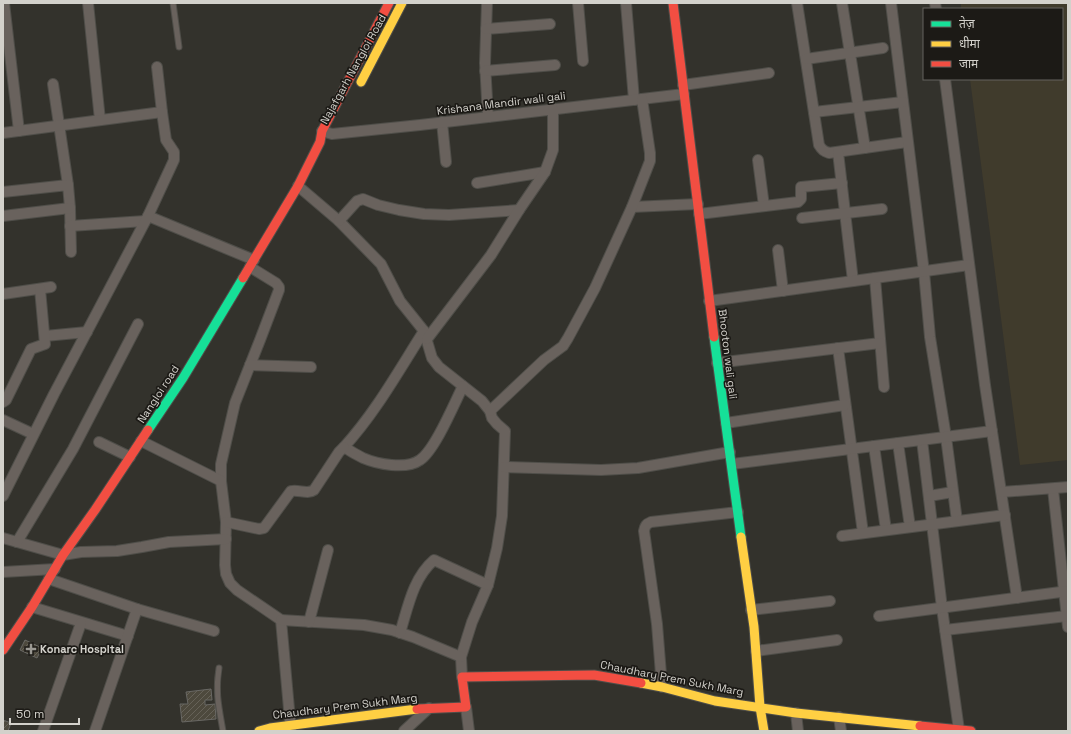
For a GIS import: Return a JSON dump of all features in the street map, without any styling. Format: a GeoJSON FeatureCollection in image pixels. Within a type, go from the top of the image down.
{"type":"FeatureCollection","features":[{"type":"Feature","properties":{"kind":"street"},"geometry":{"type":"LineString","coordinates":[[4,3],[19,131]]}},
{"type":"Feature","properties":{"kind":"street"},"geometry":{"type":"LineString","coordinates":[[88,3],[100,120]]}},
{"type":"Feature","properties":{"kind":"street"},"geometry":{"type":"LineString","coordinates":[[330,130],[389,3]]}},
{"type":"Feature","properties":{"kind":"street","name":"Najafgarh Nangloi Road"},"geometry":{"type":"LineString","coordinates":[[357,88],[380,48],[402,3]]}},
{"type":"Feature","properties":{"kind":"street"},"geometry":{"type":"LineString","coordinates":[[488,3],[485,71],[488,117]]}},
{"type":"Feature","properties":{"kind":"street"},"geometry":{"type":"LineString","coordinates":[[578,3],[583,61]]}},
{"type":"Feature","properties":{"kind":"street"},"geometry":{"type":"LineString","coordinates":[[490,411],[544,360],[563,346],[595,288],[632,206],[650,161],[650,153],[638,100],[626,3]]}},
{"type":"Feature","properties":{"kind":"street","name":"Bhooton wali gali"},"geometry":{"type":"LineString","coordinates":[[673,3],[709,301],[751,610],[756,651],[760,708],[764,731]]}},
{"type":"Feature","properties":{"kind":"street"},"geometry":{"type":"LineString","coordinates":[[797,3],[814,112],[821,148],[823,151],[829,153],[907,142]]}},
{"type":"Feature","properties":{"kind":"street"},"geometry":{"type":"LineString","coordinates":[[842,3],[865,148]]}},
{"type":"Feature","properties":{"kind":"street"},"geometry":{"type":"LineString","coordinates":[[891,3],[924,272],[930,337],[946,437],[957,521]]}},
{"type":"Feature","properties":{"kind":"street"},"geometry":{"type":"LineString","coordinates":[[486,29],[550,24]]}},
{"type":"Feature","properties":{"kind":"street"},"geometry":{"type":"LineString","coordinates":[[806,60],[883,48]]}},
{"type":"Feature","properties":{"kind":"street"},"geometry":{"type":"LineString","coordinates":[[485,71],[555,65]]}},
{"type":"Feature","properties":{"kind":"street"},"geometry":{"type":"LineString","coordinates":[[3,496],[33,434],[146,219],[175,155],[166,140],[157,67]]}},
{"type":"Feature","properties":{"kind":"street","name":"Krishana Mandir wali gali"},"geometry":{"type":"LineString","coordinates":[[330,130],[442,122],[638,100],[683,89],[769,73]]}},
{"type":"Feature","properties":{"kind":"street"},"geometry":{"type":"LineString","coordinates":[[944,80],[992,431],[1017,598]]}},
{"type":"Feature","properties":{"kind":"street"},"geometry":{"type":"LineString","coordinates":[[53,84],[68,184],[71,252]]}},
{"type":"Feature","properties":{"kind":"street"},"geometry":{"type":"LineString","coordinates":[[814,112],[903,102]]}},
{"type":"Feature","properties":{"kind":"street"},"geometry":{"type":"LineString","coordinates":[[226,522],[259,529],[264,528],[291,491],[296,490],[308,492],[314,490],[339,452],[357,433],[375,408],[425,335],[491,255],[545,172],[553,150],[553,109]]}},
{"type":"Feature","properties":{"kind":"street"},"geometry":{"type":"LineString","coordinates":[[3,133],[162,112]]}},
{"type":"Feature","properties":{"kind":"street"},"geometry":{"type":"LineString","coordinates":[[442,122],[446,162]]}},
{"type":"Feature","properties":{"kind":"street","name":"Najafgarh Nangloi Road"},"geometry":{"type":"LineString","coordinates":[[320,142],[330,130]]}},
{"type":"Feature","properties":{"kind":"street","name":"Nangloi road"},"geometry":{"type":"LineString","coordinates":[[3,650],[32,607],[63,555],[183,378],[298,186],[320,142]]}},
{"type":"Feature","properties":{"kind":"street"},"geometry":{"type":"LineString","coordinates":[[838,152],[853,281]]}},
{"type":"Feature","properties":{"kind":"street"},"geometry":{"type":"LineString","coordinates":[[758,160],[764,206]]}},
{"type":"Feature","properties":{"kind":"street"},"geometry":{"type":"LineString","coordinates":[[477,183],[545,172]]}},
{"type":"Feature","properties":{"kind":"street"},"geometry":{"type":"LineString","coordinates":[[632,206],[698,209],[764,206],[800,202],[800,189],[803,187],[842,183]]}},
{"type":"Feature","properties":{"kind":"street"},"geometry":{"type":"LineString","coordinates":[[3,192],[68,184]]}},
{"type":"Feature","properties":{"kind":"street"},"geometry":{"type":"LineString","coordinates":[[298,186],[339,220],[381,264],[400,301],[425,335],[432,358],[439,367],[482,401],[490,411],[492,418],[505,431],[502,516],[497,548],[488,585],[472,622],[461,657],[469,731]]}},
{"type":"Feature","properties":{"kind":"street"},"geometry":{"type":"LineString","coordinates":[[339,220],[357,201],[362,199],[392,208],[424,214],[449,215],[519,210]]}},
{"type":"Feature","properties":{"kind":"street"},"geometry":{"type":"LineString","coordinates":[[3,216],[70,208]]}},
{"type":"Feature","properties":{"kind":"street"},"geometry":{"type":"LineString","coordinates":[[802,218],[882,209]]}},
{"type":"Feature","properties":{"kind":"street"},"geometry":{"type":"LineString","coordinates":[[70,226],[146,219],[252,264],[279,287],[235,403],[221,464],[221,481],[226,522],[226,574],[230,582],[237,590],[281,620],[364,625],[392,630],[461,657]]}},
{"type":"Feature","properties":{"kind":"street"},"geometry":{"type":"LineString","coordinates":[[778,250],[783,291]]}},
{"type":"Feature","properties":{"kind":"street"},"geometry":{"type":"LineString","coordinates":[[709,301],[969,266]]}},
{"type":"Feature","properties":{"kind":"street"},"geometry":{"type":"LineString","coordinates":[[875,278],[884,387]]}},
{"type":"Feature","properties":{"kind":"street"},"geometry":{"type":"LineString","coordinates":[[3,294],[51,287]]}},
{"type":"Feature","properties":{"kind":"street"},"geometry":{"type":"LineString","coordinates":[[3,402],[6,400],[31,349],[45,344],[40,289]]}},
{"type":"Feature","properties":{"kind":"street"},"geometry":{"type":"LineString","coordinates":[[16,542],[73,449],[138,324]]}},
{"type":"Feature","properties":{"kind":"street"},"geometry":{"type":"LineString","coordinates":[[45,336],[87,332]]}},
{"type":"Feature","properties":{"kind":"street"},"geometry":{"type":"LineString","coordinates":[[717,363],[880,343]]}},
{"type":"Feature","properties":{"kind":"street"},"geometry":{"type":"LineString","coordinates":[[838,348],[863,533]]}},
{"type":"Feature","properties":{"kind":"street"},"geometry":{"type":"LineString","coordinates":[[250,365],[311,367]]}},
{"type":"Feature","properties":{"kind":"street"},"geometry":{"type":"LineString","coordinates":[[344,447],[363,458],[380,464],[407,465],[419,461],[428,453],[434,443],[463,386]]}},
{"type":"Feature","properties":{"kind":"street"},"geometry":{"type":"LineString","coordinates":[[726,423],[845,405]]}},
{"type":"Feature","properties":{"kind":"street"},"geometry":{"type":"LineString","coordinates":[[3,420],[33,434]]}},
{"type":"Feature","properties":{"kind":"street"},"geometry":{"type":"LineString","coordinates":[[732,464],[992,431]]}},
{"type":"Feature","properties":{"kind":"street"},"geometry":{"type":"LineString","coordinates":[[922,440],[942,608],[960,730]]}},
{"type":"Feature","properties":{"kind":"street"},"geometry":{"type":"LineString","coordinates":[[141,441],[221,481]]}},
{"type":"Feature","properties":{"kind":"street"},"geometry":{"type":"LineString","coordinates":[[99,442],[130,458]]}},
{"type":"Feature","properties":{"kind":"street"},"geometry":{"type":"LineString","coordinates":[[898,443],[910,527]]}},
{"type":"Feature","properties":{"kind":"street"},"geometry":{"type":"LineString","coordinates":[[874,446],[886,530]]}},
{"type":"Feature","properties":{"kind":"street"},"geometry":{"type":"LineString","coordinates":[[504,467],[601,470],[638,468],[730,452]]}},
{"type":"Feature","properties":{"kind":"street"},"geometry":{"type":"LineString","coordinates":[[1002,492],[1068,487]]}},
{"type":"Feature","properties":{"kind":"street"},"geometry":{"type":"LineString","coordinates":[[1053,489],[1066,592],[1068,627]]}},
{"type":"Feature","properties":{"kind":"street"},"geometry":{"type":"LineString","coordinates":[[929,496],[953,492]]}},
{"type":"Feature","properties":{"kind":"street"},"geometry":{"type":"LineString","coordinates":[[662,687],[657,624],[644,531],[646,524],[651,522],[738,512]]}},
{"type":"Feature","properties":{"kind":"street"},"geometry":{"type":"LineString","coordinates":[[842,536],[1005,515]]}},
{"type":"Feature","properties":{"kind":"street"},"geometry":{"type":"LineString","coordinates":[[3,538],[63,555],[81,552],[117,551],[142,548],[169,542],[226,539]]}},
{"type":"Feature","properties":{"kind":"street"},"geometry":{"type":"LineString","coordinates":[[308,622],[328,550]]}},
{"type":"Feature","properties":{"kind":"street"},"geometry":{"type":"LineString","coordinates":[[400,633],[414,587],[419,578],[434,560],[488,585]]}},
{"type":"Feature","properties":{"kind":"street"},"geometry":{"type":"LineString","coordinates":[[3,572],[55,569]]}},
{"type":"Feature","properties":{"kind":"street"},"geometry":{"type":"LineString","coordinates":[[49,579],[137,609],[214,632]]}},
{"type":"Feature","properties":{"kind":"street"},"geometry":{"type":"LineString","coordinates":[[879,616],[1066,592]]}},
{"type":"Feature","properties":{"kind":"street"},"geometry":{"type":"LineString","coordinates":[[751,610],[830,601]]}},
{"type":"Feature","properties":{"kind":"street"},"geometry":{"type":"LineString","coordinates":[[32,607],[128,636]]}},
{"type":"Feature","properties":{"kind":"street"},"geometry":{"type":"LineString","coordinates":[[95,731],[137,609]]}},
{"type":"Feature","properties":{"kind":"street"},"geometry":{"type":"LineString","coordinates":[[945,630],[1067,616]]}},
{"type":"Feature","properties":{"kind":"street"},"geometry":{"type":"LineString","coordinates":[[281,620],[291,728]]}},
{"type":"Feature","properties":{"kind":"street"},"geometry":{"type":"LineString","coordinates":[[43,731],[81,623]]}},
{"type":"Feature","properties":{"kind":"street"},"geometry":{"type":"LineString","coordinates":[[756,651],[837,640]]}},
{"type":"Feature","properties":{"kind":"street","name":"Chaudhary Prem Sukh Marg"},"geometry":{"type":"LineString","coordinates":[[462,677],[594,675],[662,687],[715,701],[760,708],[840,717],[890,727],[971,731]]}},
{"type":"Feature","properties":{"kind":"street","name":"Chaudhary Prem Sukh Marg"},"geometry":{"type":"LineString","coordinates":[[259,731],[270,728],[316,727],[429,708],[466,707]]}},
{"type":"Feature","properties":{"kind":"street"},"geometry":{"type":"LineString","coordinates":[[404,731],[429,708]]}},
{"type":"Feature","properties":{"kind":"street"},"geometry":{"type":"LineString","coordinates":[[796,713],[798,731]]}},
{"type":"Feature","properties":{"kind":"street"},"geometry":{"type":"LineString","coordinates":[[840,717],[841,731]]}},
{"type":"Feature","properties":{"kind":"lane"},"geometry":{"type":"LineString","coordinates":[[173,3],[179,47]]}},
{"type":"Feature","properties":{"kind":"lane"},"geometry":{"type":"LineString","coordinates":[[219,668],[216,684],[223,731]]}},
{"type":"Feature","properties":{"kind":"shaded area"},"geometry":{"type":"Polygon","coordinates":[[[961,3],[1068,3],[1068,460],[1020,465],[970,80],[1063,80],[1063,8],[961,8],[961,3]]]}},
{"type":"Feature","properties":{"kind":"building"},"geometry":{"type":"Polygon","coordinates":[[[25,640],[42,648],[37,658],[20,650],[25,640]]]}},
{"type":"Feature","properties":{"kind":"building"},"geometry":{"type":"Polygon","coordinates":[[[211,689],[212,700],[205,700],[205,705],[215,704],[216,719],[182,722],[180,704],[188,704],[186,692],[211,689]]]}},
{"type":"Feature","properties":{"kind":"building"},"geometry":{"type":"Polygon","coordinates":[[[3,720],[11,723],[8,731],[3,731],[3,720]]]}},
{"type":"Feature","properties":{"kind":"traffic: fast"},"geometry":{"type":"LineString","coordinates":[[148,430],[183,378],[243,278]]}},
{"type":"Feature","properties":{"kind":"traffic: fast"},"geometry":{"type":"LineString","coordinates":[[714,337],[741,537]]}},
{"type":"Feature","properties":{"kind":"traffic: slow"},"geometry":{"type":"LineString","coordinates":[[361,82],[402,3]]}},
{"type":"Feature","properties":{"kind":"traffic: slow"},"geometry":{"type":"LineString","coordinates":[[741,537],[754,627],[760,707],[764,731]]}},
{"type":"Feature","properties":{"kind":"traffic: slow"},"geometry":{"type":"LineString","coordinates":[[641,683],[715,701],[796,713],[920,726]]}},
{"type":"Feature","properties":{"kind":"traffic: slow"},"geometry":{"type":"LineString","coordinates":[[259,731],[270,728],[417,709]]}},
{"type":"Feature","properties":{"kind":"traffic: jam"},"geometry":{"type":"LineString","coordinates":[[243,278],[298,186],[320,142],[322,131],[389,3]]}},
{"type":"Feature","properties":{"kind":"traffic: jam"},"geometry":{"type":"LineString","coordinates":[[673,3],[714,337]]}},
{"type":"Feature","properties":{"kind":"traffic: jam"},"geometry":{"type":"LineString","coordinates":[[3,650],[32,607],[63,555],[148,430]]}},
{"type":"Feature","properties":{"kind":"traffic: jam"},"geometry":{"type":"LineString","coordinates":[[417,709],[466,707],[462,677],[594,675],[641,683]]}},
{"type":"Feature","properties":{"kind":"traffic: jam"},"geometry":{"type":"LineString","coordinates":[[920,726],[971,731]]}},
{"type":"Feature","properties":{"kind":"place","name":"Konarc Hospital"},"geometry":{"type":"Point","coordinates":[31,649]}}]}
